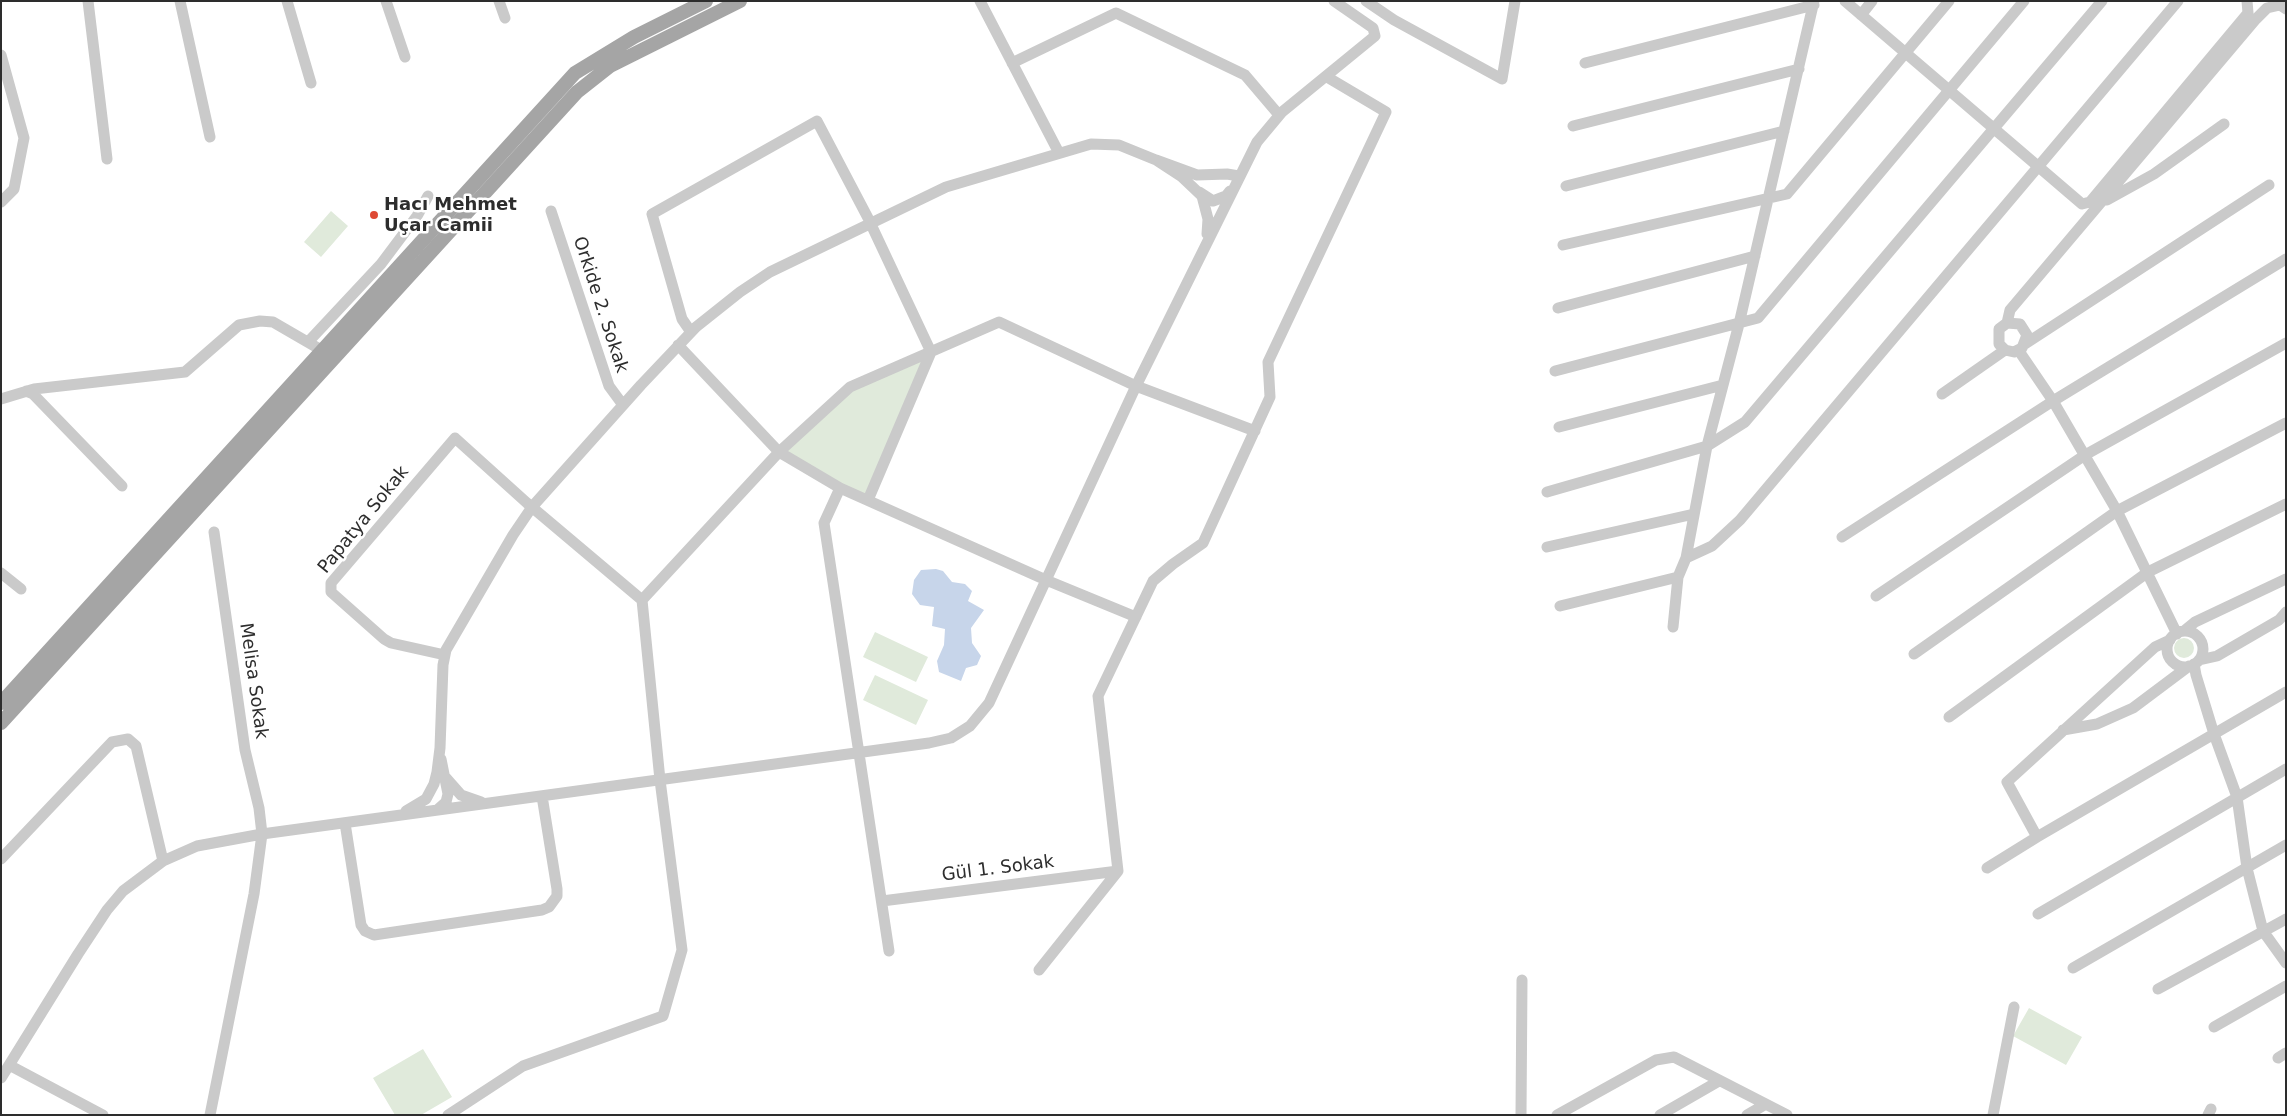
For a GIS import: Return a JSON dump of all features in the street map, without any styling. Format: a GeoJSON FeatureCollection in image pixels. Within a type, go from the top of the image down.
{"type":"FeatureCollection","features":[{"type":"Feature","properties":{"kind":"main road"},"geometry":{"type":"LineString","coordinates":[[1,703],[576,73],[599,56],[706,1]]}},
{"type":"Feature","properties":{"kind":"main road"},"geometry":{"type":"LineString","coordinates":[[1,723],[577,92],[610,66],[740,1]]}},
{"type":"Feature","properties":{"kind":"main road"},"geometry":{"type":"LineString","coordinates":[[544,107],[555,116]]}},
{"type":"Feature","properties":{"kind":"street"},"geometry":{"type":"LineString","coordinates":[[88,1],[107,159]]}},
{"type":"Feature","properties":{"kind":"street"},"geometry":{"type":"LineString","coordinates":[[180,1],[210,137]]}},
{"type":"Feature","properties":{"kind":"street"},"geometry":{"type":"LineString","coordinates":[[287,1],[311,83]]}},
{"type":"Feature","properties":{"kind":"street"},"geometry":{"type":"LineString","coordinates":[[386,1],[405,57]]}},
{"type":"Feature","properties":{"kind":"street"},"geometry":{"type":"LineString","coordinates":[[500,1],[505,18]]}},
{"type":"Feature","properties":{"kind":"street"},"geometry":{"type":"LineString","coordinates":[[980,1],[1059,153]]}},
{"type":"Feature","properties":{"kind":"street"},"geometry":{"type":"LineString","coordinates":[[1366,1],[1394,20],[1502,79],[1515,1]]}},
{"type":"Feature","properties":{"kind":"street"},"geometry":{"type":"LineString","coordinates":[[1845,1],[2082,204],[2090,202],[2248,13],[2247,1]]}},
{"type":"Feature","properties":{"kind":"street"},"geometry":{"type":"LineString","coordinates":[[1861,15],[1872,1]]}},
{"type":"Feature","properties":{"kind":"street"},"geometry":{"type":"LineString","coordinates":[[1562,245],[1787,194],[1949,1]]}},
{"type":"Feature","properties":{"kind":"street"},"geometry":{"type":"LineString","coordinates":[[1555,372],[1758,318],[2024,1]]}},
{"type":"Feature","properties":{"kind":"street"},"geometry":{"type":"LineString","coordinates":[[1547,492],[1707,446],[1745,422],[2102,1]]}},
{"type":"Feature","properties":{"kind":"street"},"geometry":{"type":"LineString","coordinates":[[1686,558],[1712,546],[1740,520],[2178,1]]}},
{"type":"Feature","properties":{"kind":"street"},"geometry":{"type":"LineString","coordinates":[[1,1078],[107,910],[123,891],[163,861],[197,846],[262,834],[929,743],[951,738],[970,726],[989,703],[1136,386],[1206,240],[1257,142],[1279,115],[1376,36],[1373,28],[1337,2]]}},
{"type":"Feature","properties":{"kind":"street"},"geometry":{"type":"LineString","coordinates":[[1585,63],[1814,3],[1739,324],[1707,446],[1686,558],[1678,576],[1673,627]]}},
{"type":"Feature","properties":{"kind":"street"},"geometry":{"type":"LineString","coordinates":[[2005,350],[1998,344],[1998,334],[2006,323],[2010,310],[2256,19],[2267,8],[2281,5],[2286,19]]}},
{"type":"Feature","properties":{"kind":"street"},"geometry":{"type":"LineString","coordinates":[[1012,62],[1116,13],[1245,75],[1279,115]]}},
{"type":"Feature","properties":{"kind":"street"},"geometry":{"type":"LineString","coordinates":[[1,55],[24,138],[14,189],[1,202]]}},
{"type":"Feature","properties":{"kind":"street"},"geometry":{"type":"LineString","coordinates":[[1573,126],[1799,69]]}},
{"type":"Feature","properties":{"kind":"street"},"geometry":{"type":"LineString","coordinates":[[1039,970],[1118,871],[1098,696],[1154,581],[1173,564],[1203,543],[1270,397],[1268,362],[1386,112],[1327,76]]}},
{"type":"Feature","properties":{"kind":"street"},"geometry":{"type":"LineString","coordinates":[[691,332],[682,319],[652,214],[817,121],[870,222],[931,352],[868,500]]}},
{"type":"Feature","properties":{"kind":"street"},"geometry":{"type":"LineString","coordinates":[[2101,203],[2154,174],[2224,124]]}},
{"type":"Feature","properties":{"kind":"street"},"geometry":{"type":"LineString","coordinates":[[1566,186],[1784,130]]}},
{"type":"Feature","properties":{"kind":"street"},"geometry":{"type":"LineString","coordinates":[[396,816],[426,800],[435,778],[440,748],[445,655],[459,626],[520,523],[532,507],[678,345],[740,292],[770,272],[946,186],[1092,144],[1106,143],[1119,145],[1197,175],[1227,174],[1239,176]]}},
{"type":"Feature","properties":{"kind":"street"},"geometry":{"type":"LineString","coordinates":[[1156,160],[1213,201],[1226,196],[1232,190]]}},
{"type":"Feature","properties":{"kind":"street"},"geometry":{"type":"LineString","coordinates":[[1942,394],[2005,350],[2022,347],[2269,185]]}},
{"type":"Feature","properties":{"kind":"street"},"geometry":{"type":"LineString","coordinates":[[1198,191],[1205,204],[1208,219],[1206,240]]}},
{"type":"Feature","properties":{"kind":"street"},"geometry":{"type":"LineString","coordinates":[[309,341],[381,264],[417,216],[428,196]]}},
{"type":"Feature","properties":{"kind":"street","name":"Orkide 2. Sokak"},"geometry":{"type":"LineString","coordinates":[[551,212],[608,386],[623,405]]}},
{"type":"Feature","properties":{"kind":"street"},"geometry":{"type":"LineString","coordinates":[[1558,308],[1755,256]]}},
{"type":"Feature","properties":{"kind":"street"},"geometry":{"type":"LineString","coordinates":[[1842,537],[2053,401],[2286,259]]}},
{"type":"Feature","properties":{"kind":"street"},"geometry":{"type":"LineString","coordinates":[[1,399],[34,389],[186,372],[239,325],[260,321],[273,322],[309,341],[323,351]]}},
{"type":"Feature","properties":{"kind":"street"},"geometry":{"type":"LineString","coordinates":[[642,600],[779,452],[850,387],[999,322],[1136,386],[1255,431]]}},
{"type":"Feature","properties":{"kind":"street"},"geometry":{"type":"LineString","coordinates":[[2006,323],[2016,323],[2023,327],[2027,336],[2022,347]]}},
{"type":"Feature","properties":{"kind":"street"},"geometry":{"type":"LineString","coordinates":[[1876,596],[2085,455],[2286,343]]}},
{"type":"Feature","properties":{"kind":"street"},"geometry":{"type":"LineString","coordinates":[[678,345],[779,452],[840,488],[1046,580],[1136,617]]}},
{"type":"Feature","properties":{"kind":"street"},"geometry":{"type":"LineString","coordinates":[[2022,347],[2117,511],[2177,635]]}},
{"type":"Feature","properties":{"kind":"street"},"geometry":{"type":"LineString","coordinates":[[1558,427],[1723,385]]}},
{"type":"Feature","properties":{"kind":"street"},"geometry":{"type":"LineString","coordinates":[[26,391],[33,394],[122,486]]}},
{"type":"Feature","properties":{"kind":"street"},"geometry":{"type":"LineString","coordinates":[[1914,654],[2117,511],[2286,423]]}},
{"type":"Feature","properties":{"kind":"street","name":"Papatya Sokak"},"geometry":{"type":"LineString","coordinates":[[445,655],[391,643],[384,639],[331,592],[331,583],[455,438],[532,507]]}},
{"type":"Feature","properties":{"kind":"street"},"geometry":{"type":"LineString","coordinates":[[840,488],[824,523],[889,951]]}},
{"type":"Feature","properties":{"kind":"street"},"geometry":{"type":"LineString","coordinates":[[1949,717],[2148,572],[2286,504]]}},
{"type":"Feature","properties":{"kind":"street"},"geometry":{"type":"LineString","coordinates":[[448,1115],[522,1066],[662,1016],[682,950],[660,780],[642,600],[532,507]]}},
{"type":"Feature","properties":{"kind":"street"},"geometry":{"type":"LineString","coordinates":[[1547,548],[1694,514]]}},
{"type":"Feature","properties":{"kind":"street","name":"Melisa Sokak"},"geometry":{"type":"LineString","coordinates":[[210,1115],[254,894],[262,834],[259,808],[245,750],[214,532]]}},
{"type":"Feature","properties":{"kind":"street"},"geometry":{"type":"LineString","coordinates":[[1,573],[21,589]]}},
{"type":"Feature","properties":{"kind":"street"},"geometry":{"type":"LineString","coordinates":[[1560,606],[1678,576]]}},
{"type":"Feature","properties":{"kind":"street"},"geometry":{"type":"LineString","coordinates":[[2037,837],[2007,782],[2155,647],[2195,622],[2286,578]]}},
{"type":"Feature","properties":{"kind":"street"},"geometry":{"type":"LineString","coordinates":[[2177,635],[2167,651],[2169,657],[2177,665],[2194,663],[2217,656],[2280,620],[2286,612]]}},
{"type":"Feature","properties":{"kind":"street"},"geometry":{"type":"LineString","coordinates":[[2063,730],[2096,724],[2133,708],[2194,663],[2202,649],[2199,639],[2195,635],[2177,635]]}},
{"type":"Feature","properties":{"kind":"street"},"geometry":{"type":"LineString","coordinates":[[2194,663],[2214,734],[2237,797],[2247,868],[2263,931],[2286,963]]}},
{"type":"Feature","properties":{"kind":"street"},"geometry":{"type":"LineString","coordinates":[[1987,868],[2286,692]]}},
{"type":"Feature","properties":{"kind":"street"},"geometry":{"type":"LineString","coordinates":[[1,859],[112,742],[128,739],[136,746],[163,861]]}},
{"type":"Feature","properties":{"kind":"street"},"geometry":{"type":"LineString","coordinates":[[436,810],[442,808],[448,799],[440,748]]}},
{"type":"Feature","properties":{"kind":"street"},"geometry":{"type":"LineString","coordinates":[[2038,914],[2286,769]]}},
{"type":"Feature","properties":{"kind":"street"},"geometry":{"type":"LineString","coordinates":[[444,774],[449,783],[461,795],[476,801],[490,803]]}},
{"type":"Feature","properties":{"kind":"street"},"geometry":{"type":"LineString","coordinates":[[345,823],[361,925],[365,931],[374,936],[542,910],[549,907],[557,896],[557,888],[542,796]]}},
{"type":"Feature","properties":{"kind":"street"},"geometry":{"type":"LineString","coordinates":[[2073,968],[2286,845]]}},
{"type":"Feature","properties":{"kind":"street","name":"Gül 1. Sokak"},"geometry":{"type":"LineString","coordinates":[[882,901],[1118,871]]}},
{"type":"Feature","properties":{"kind":"street"},"geometry":{"type":"LineString","coordinates":[[2158,989],[2286,919]]}},
{"type":"Feature","properties":{"kind":"street"},"geometry":{"type":"LineString","coordinates":[[1521,1115],[1522,980]]}},
{"type":"Feature","properties":{"kind":"street"},"geometry":{"type":"LineString","coordinates":[[2214,1027],[2286,986]]}},
{"type":"Feature","properties":{"kind":"street"},"geometry":{"type":"LineString","coordinates":[[1992,1115],[2014,1007]]}},
{"type":"Feature","properties":{"kind":"street"},"geometry":{"type":"LineString","coordinates":[[1557,1115],[1656,1060],[1674,1057],[1719,1082],[1787,1115]]}},
{"type":"Feature","properties":{"kind":"street"},"geometry":{"type":"LineString","coordinates":[[9,1065],[103,1115]]}},
{"type":"Feature","properties":{"kind":"street"},"geometry":{"type":"LineString","coordinates":[[1660,1115],[1719,1082]]}},
{"type":"Feature","properties":{"kind":"street"},"geometry":{"type":"LineString","coordinates":[[1747,1115],[1766,1104]]}},
{"type":"Feature","properties":{"kind":"green space"},"geometry":{"type":"Polygon","coordinates":[[[331,211],[348,226],[321,257],[304,242],[331,211]]]}},
{"type":"Feature","properties":{"kind":"green space"},"geometry":{"type":"Polygon","coordinates":[[[931,352],[868,500],[779,452],[850,387],[931,352]]]}},
{"type":"Feature","properties":{"kind":"green space"},"geometry":{"type":"Polygon","coordinates":[[[875,632],[928,657],[916,682],[863,657],[875,632]]]}},
{"type":"Feature","properties":{"kind":"green space"},"geometry":{"type":"Polygon","coordinates":[[[2180,638],[2188,638],[2194,644],[2194,652],[2188,658],[2180,658],[2174,652],[2174,644],[2180,638]]]}},
{"type":"Feature","properties":{"kind":"green space"},"geometry":{"type":"Polygon","coordinates":[[[875,675],[928,700],[916,725],[863,700],[875,675]]]}},
{"type":"Feature","properties":{"kind":"green space"},"geometry":{"type":"Polygon","coordinates":[[[2029,1008],[2082,1037],[2066,1065],[2013,1036],[2029,1008]]]}},
{"type":"Feature","properties":{"kind":"green space"},"geometry":{"type":"Polygon","coordinates":[[[423,1049],[452,1097],[421,1115],[395,1115],[373,1078],[423,1049]]]}},
{"type":"Feature","properties":{"kind":"water"},"geometry":{"type":"Polygon","coordinates":[[[936,569],[943,571],[952,582],[965,584],[972,591],[968,601],[984,610],[971,628],[972,643],[981,656],[977,665],[966,668],[961,681],[939,672],[937,661],[944,645],[945,629],[932,626],[934,607],[920,605],[912,594],[914,580],[921,570],[936,569]]]}},
{"type":"Feature","properties":{"kind":"place","name":"Hacı Mehmet Uçar Camii"},"geometry":{"type":"Point","coordinates":[374,215]}}]}
